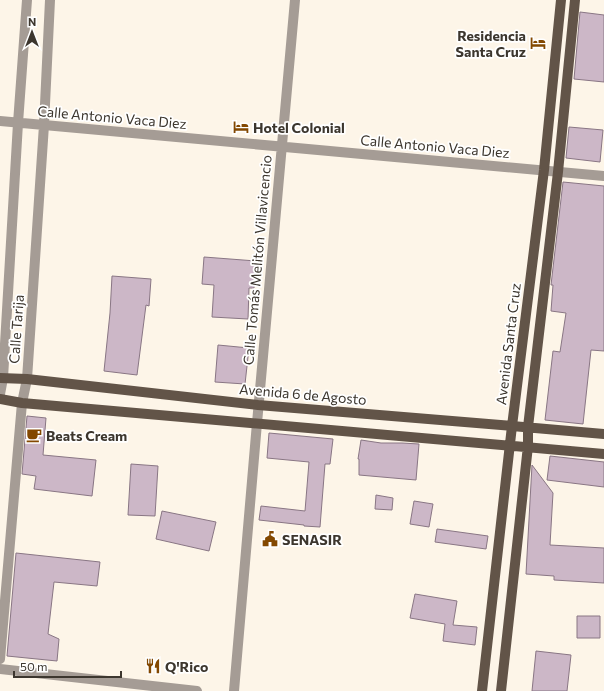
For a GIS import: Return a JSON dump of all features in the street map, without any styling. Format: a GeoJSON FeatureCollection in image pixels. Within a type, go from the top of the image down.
{"type":"FeatureCollection","features":[{"type":"Feature","properties":{"kind":"main road","name":"Avenida Santa Cruz"},"geometry":{"type":"LineString","coordinates":[[482,691],[512,426],[544,170],[561,0]]}},
{"type":"Feature","properties":{"kind":"main road","name":"Avenida Santa Cruz"},"geometry":{"type":"LineString","coordinates":[[501,691],[528,446],[528,427],[558,172],[575,0]]}},
{"type":"Feature","properties":{"kind":"main road","name":"Avenida 6 de Agosto"},"geometry":{"type":"LineString","coordinates":[[2,378],[26,379],[258,405],[604,434]]}},
{"type":"Feature","properties":{"kind":"main road"},"geometry":{"type":"LineString","coordinates":[[0,399],[22,403],[528,446],[604,454]]}},
{"type":"Feature","properties":{"kind":"street","name":"Calle Tarija"},"geometry":{"type":"LineString","coordinates":[[0,394],[27,0]]}},
{"type":"Feature","properties":{"kind":"street","name":"Calle Tarija"},"geometry":{"type":"LineString","coordinates":[[0,659],[22,403],[26,379],[44,125],[50,0]]}},
{"type":"Feature","properties":{"kind":"street","name":"Calle Tomás Melitón Villavicencio"},"geometry":{"type":"LineString","coordinates":[[234,691],[258,405],[295,0]]}},
{"type":"Feature","properties":{"kind":"street","name":"Calle Antonio Vaca Diez"},"geometry":{"type":"LineString","coordinates":[[0,121],[604,176]]}},
{"type":"Feature","properties":{"kind":"street"},"geometry":{"type":"LineString","coordinates":[[0,669],[197,691]]}},
{"type":"Feature","properties":{"kind":"building"},"geometry":{"type":"Polygon","coordinates":[[[580,12],[604,15],[604,82],[574,79],[580,12]]]}},
{"type":"Feature","properties":{"kind":"building"},"geometry":{"type":"Polygon","coordinates":[[[569,127],[603,130],[600,162],[566,158],[569,127]]]}},
{"type":"Feature","properties":{"kind":"building"},"geometry":{"type":"Polygon","coordinates":[[[563,182],[604,186],[604,351],[591,350],[583,424],[545,420],[553,351],[560,352],[566,313],[551,311],[553,285],[551,285],[563,182]]]}},
{"type":"Feature","properties":{"kind":"building"},"geometry":{"type":"Polygon","coordinates":[[[204,257],[256,261],[254,288],[249,288],[248,319],[212,317],[214,285],[202,284],[204,257]]]}},
{"type":"Feature","properties":{"kind":"building"},"geometry":{"type":"Polygon","coordinates":[[[112,276],[151,279],[149,306],[146,305],[137,375],[104,371],[112,276]]]}},
{"type":"Feature","properties":{"kind":"building"},"geometry":{"type":"Polygon","coordinates":[[[218,345],[249,348],[245,384],[215,382],[218,345]]]}},
{"type":"Feature","properties":{"kind":"building"},"geometry":{"type":"Polygon","coordinates":[[[27,416],[46,418],[43,455],[96,460],[92,496],[34,489],[36,476],[22,474],[27,416]]]}},
{"type":"Feature","properties":{"kind":"building"},"geometry":{"type":"Polygon","coordinates":[[[269,433],[333,439],[330,464],[325,464],[320,527],[259,520],[261,506],[305,511],[309,462],[267,458],[269,433]]]}},
{"type":"Feature","properties":{"kind":"building"},"geometry":{"type":"Polygon","coordinates":[[[361,440],[381,443],[419,444],[416,480],[359,475],[358,459],[361,440]]]}},
{"type":"Feature","properties":{"kind":"building"},"geometry":{"type":"Polygon","coordinates":[[[550,456],[604,462],[604,487],[547,480],[550,456]]]}},
{"type":"Feature","properties":{"kind":"building"},"geometry":{"type":"Polygon","coordinates":[[[131,464],[158,466],[155,516],[128,515],[131,464]]]}},
{"type":"Feature","properties":{"kind":"building"},"geometry":{"type":"Polygon","coordinates":[[[532,465],[553,493],[550,545],[604,548],[604,583],[554,580],[554,576],[526,574],[532,465]]]}},
{"type":"Feature","properties":{"kind":"building"},"geometry":{"type":"Polygon","coordinates":[[[376,495],[393,498],[392,510],[375,509],[376,495]]]}},
{"type":"Feature","properties":{"kind":"building"},"geometry":{"type":"Polygon","coordinates":[[[414,501],[433,504],[429,527],[410,524],[414,501]]]}},
{"type":"Feature","properties":{"kind":"building"},"geometry":{"type":"Polygon","coordinates":[[[162,511],[216,522],[209,551],[156,539],[162,511]]]}},
{"type":"Feature","properties":{"kind":"building"},"geometry":{"type":"Polygon","coordinates":[[[437,529],[488,536],[486,549],[435,542],[437,529]]]}},
{"type":"Feature","properties":{"kind":"building"},"geometry":{"type":"Polygon","coordinates":[[[16,553],[100,562],[97,586],[54,582],[48,634],[59,639],[57,661],[7,656],[16,553]]]}},
{"type":"Feature","properties":{"kind":"building"},"geometry":{"type":"Polygon","coordinates":[[[415,594],[457,601],[453,625],[477,627],[475,645],[443,641],[445,624],[410,618],[415,594]]]}},
{"type":"Feature","properties":{"kind":"building"},"geometry":{"type":"Polygon","coordinates":[[[577,616],[600,616],[600,638],[577,638],[577,616]]]}},
{"type":"Feature","properties":{"kind":"building"},"geometry":{"type":"Polygon","coordinates":[[[536,651],[571,655],[567,691],[532,691],[536,651]]]}},
{"type":"Feature","properties":{"kind":"place","name":"Residencia Santa Cruz"},"geometry":{"type":"Point","coordinates":[538,43]}},
{"type":"Feature","properties":{"kind":"place","name":"Hotel Colonial"},"geometry":{"type":"Point","coordinates":[241,127]}},
{"type":"Feature","properties":{"kind":"place","name":"Beats Cream"},"geometry":{"type":"Point","coordinates":[34,435]}},
{"type":"Feature","properties":{"kind":"place","name":"SENASIR"},"geometry":{"type":"Point","coordinates":[270,539]}},
{"type":"Feature","properties":{"kind":"place","name":"Q'Rico"},"geometry":{"type":"Point","coordinates":[153,666]}}]}
